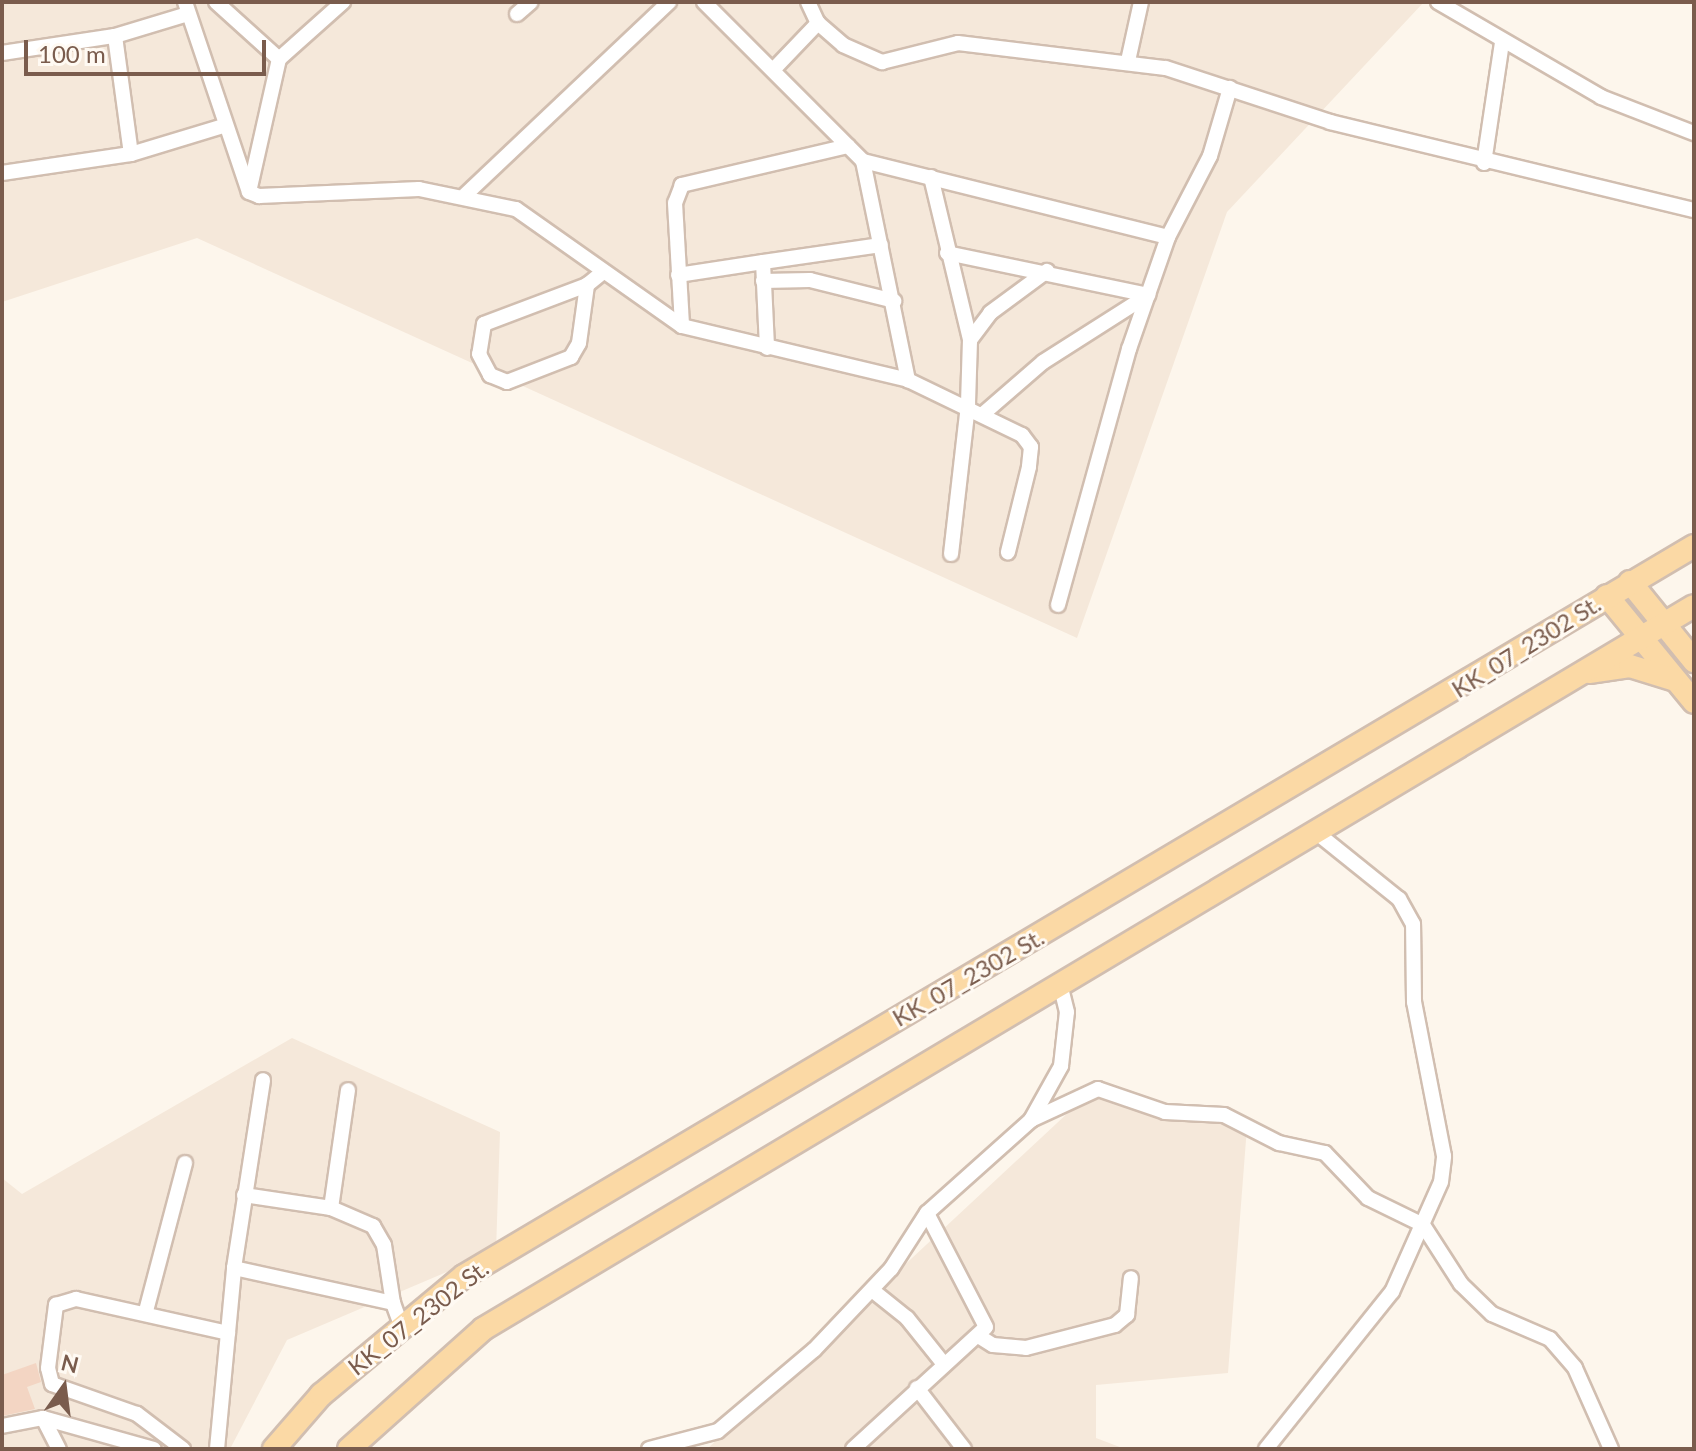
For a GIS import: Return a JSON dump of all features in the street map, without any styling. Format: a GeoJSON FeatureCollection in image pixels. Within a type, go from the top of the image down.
{"type":"FeatureCollection","features":[{"type":"Feature","properties":{"kind":"main road","name":"KK_07_2302 St."},"geometry":{"type":"LineString","coordinates":[[274,1449],[321,1395],[401,1325],[464,1276],[1694,546]]}},
{"type":"Feature","properties":{"kind":"main road"},"geometry":{"type":"LineString","coordinates":[[1630,582],[1694,661]]}},
{"type":"Feature","properties":{"kind":"main road"},"geometry":{"type":"LineString","coordinates":[[1607,596],[1694,702]]}},
{"type":"Feature","properties":{"kind":"main road","name":"KK_07_2302 St."},"geometry":{"type":"LineString","coordinates":[[349,1449],[483,1329],[1060,983],[1379,798],[1568,677],[1694,606]]}},
{"type":"Feature","properties":{"kind":"main road"},"geometry":{"type":"LineString","coordinates":[[1568,677],[1630,666],[1676,681]]}},
{"type":"Feature","properties":{"kind":"street"},"geometry":{"type":"LineString","coordinates":[[216,2],[279,59]]}},
{"type":"Feature","properties":{"kind":"street"},"geometry":{"type":"LineString","coordinates":[[249,192],[279,59],[343,2]]}},
{"type":"Feature","properties":{"kind":"street"},"geometry":{"type":"LineString","coordinates":[[517,14],[531,2]]}},
{"type":"Feature","properties":{"kind":"street"},"geometry":{"type":"LineString","coordinates":[[465,195],[669,2]]}},
{"type":"Feature","properties":{"kind":"street"},"geometry":{"type":"LineString","coordinates":[[704,2],[863,161],[1168,237]]}},
{"type":"Feature","properties":{"kind":"street"},"geometry":{"type":"LineString","coordinates":[[808,2],[818,23],[843,45],[882,62],[958,43],[1128,61],[1230,88],[1330,122],[1484,163],[1694,210]]}},
{"type":"Feature","properties":{"kind":"street"},"geometry":{"type":"LineString","coordinates":[[1128,61],[1141,2]]}},
{"type":"Feature","properties":{"kind":"street"},"geometry":{"type":"LineString","coordinates":[[1438,2],[1502,43],[1601,97],[1694,133]]}},
{"type":"Feature","properties":{"kind":"street"},"geometry":{"type":"LineString","coordinates":[[2,53],[115,36],[186,8],[223,126],[249,192],[259,196],[396,187],[465,195],[516,209],[572,244],[602,273],[682,326],[908,380],[968,405],[1031,447],[1008,552]]}},
{"type":"Feature","properties":{"kind":"street"},"geometry":{"type":"LineString","coordinates":[[774,69],[818,23]]}},
{"type":"Feature","properties":{"kind":"street"},"geometry":{"type":"LineString","coordinates":[[115,36],[131,154]]}},
{"type":"Feature","properties":{"kind":"street"},"geometry":{"type":"LineString","coordinates":[[1484,163],[1502,43]]}},
{"type":"Feature","properties":{"kind":"street"},"geometry":{"type":"LineString","coordinates":[[1058,605],[1148,295],[1168,237],[1210,156],[1230,88]]}},
{"type":"Feature","properties":{"kind":"street"},"geometry":{"type":"LineString","coordinates":[[2,173],[131,154],[223,126]]}},
{"type":"Feature","properties":{"kind":"street"},"geometry":{"type":"LineString","coordinates":[[682,326],[675,203],[682,185],[848,146]]}},
{"type":"Feature","properties":{"kind":"street"},"geometry":{"type":"LineString","coordinates":[[863,161],[908,380]]}},
{"type":"Feature","properties":{"kind":"street"},"geometry":{"type":"LineString","coordinates":[[931,177],[970,340],[968,405],[951,554]]}},
{"type":"Feature","properties":{"kind":"street"},"geometry":{"type":"LineString","coordinates":[[678,275],[881,245]]}},
{"type":"Feature","properties":{"kind":"street"},"geometry":{"type":"LineString","coordinates":[[947,253],[1047,271],[1148,295]]}},
{"type":"Feature","properties":{"kind":"street"},"geometry":{"type":"LineString","coordinates":[[763,262],[767,348]]}},
{"type":"Feature","properties":{"kind":"street"},"geometry":{"type":"LineString","coordinates":[[970,340],[990,313],[1047,271]]}},
{"type":"Feature","properties":{"kind":"street"},"geometry":{"type":"LineString","coordinates":[[587,285],[579,343],[571,357],[507,382],[490,375],[479,354],[479,332],[484,324],[587,285],[602,273]]}},
{"type":"Feature","properties":{"kind":"street"},"geometry":{"type":"LineString","coordinates":[[763,281],[810,280],[894,301]]}},
{"type":"Feature","properties":{"kind":"street"},"geometry":{"type":"LineString","coordinates":[[983,414],[1043,362],[1148,295]]}},
{"type":"Feature","properties":{"kind":"street"},"geometry":{"type":"LineString","coordinates":[[1266,1449],[1392,1292],[1441,1182],[1444,1156],[1414,1002],[1413,924],[1399,899],[1317,833]]}},
{"type":"Feature","properties":{"kind":"street"},"geometry":{"type":"LineString","coordinates":[[1031,1120],[1061,1066],[1067,1012],[1060,983]]}},
{"type":"Feature","properties":{"kind":"street"},"geometry":{"type":"LineString","coordinates":[[217,1449],[234,1268],[263,1080]]}},
{"type":"Feature","properties":{"kind":"street"},"geometry":{"type":"LineString","coordinates":[[649,1449],[672,1440],[701,1444],[718,1431],[814,1350],[872,1290],[927,1213],[1031,1120],[1098,1089],[1165,1112],[1224,1115],[1279,1143],[1325,1153],[1368,1198],[1423,1225],[1461,1284],[1492,1314],[1527,1325],[1558,1349],[1575,1368],[1611,1449]]}},
{"type":"Feature","properties":{"kind":"street"},"geometry":{"type":"LineString","coordinates":[[331,1208],[348,1090]]}},
{"type":"Feature","properties":{"kind":"street"},"geometry":{"type":"LineString","coordinates":[[146,1311],[185,1163]]}},
{"type":"Feature","properties":{"kind":"street"},"geometry":{"type":"LineString","coordinates":[[244,1195],[331,1208],[373,1226],[381,1235],[393,1303],[401,1325]]}},
{"type":"Feature","properties":{"kind":"street"},"geometry":{"type":"LineString","coordinates":[[853,1449],[943,1363],[980,1337],[984,1316],[927,1213]]}},
{"type":"Feature","properties":{"kind":"street"},"geometry":{"type":"LineString","coordinates":[[234,1268],[393,1303]]}},
{"type":"Feature","properties":{"kind":"street"},"geometry":{"type":"LineString","coordinates":[[980,1337],[993,1345],[1026,1348],[1115,1325],[1127,1315],[1131,1278]]}},
{"type":"Feature","properties":{"kind":"street"},"geometry":{"type":"LineString","coordinates":[[872,1290],[907,1318],[943,1363]]}},
{"type":"Feature","properties":{"kind":"street"},"geometry":{"type":"LineString","coordinates":[[183,1449],[137,1414],[60,1389],[49,1378],[56,1305],[76,1299],[146,1311],[228,1333]]}},
{"type":"Feature","properties":{"kind":"street"},"geometry":{"type":"LineString","coordinates":[[917,1388],[964,1449]]}},
{"type":"Feature","properties":{"kind":"street"},"geometry":{"type":"LineString","coordinates":[[2,1426],[43,1418],[154,1449]]}},
{"type":"Feature","properties":{"kind":"street"},"geometry":{"type":"LineString","coordinates":[[43,1418],[59,1449]]}},
{"type":"Feature","properties":{"kind":"shaded area"},"geometry":{"type":"Polygon","coordinates":[[[2,2],[1424,2],[1227,212],[1077,638],[197,238],[2,302],[2,2]]]}},
{"type":"Feature","properties":{"kind":"shaded area"},"geometry":{"type":"Polygon","coordinates":[[[292,1038],[500,1132],[496,1251],[287,1340],[230,1449],[2,1449],[2,1178],[22,1194],[292,1038]]]}},
{"type":"Feature","properties":{"kind":"shaded area"},"geometry":{"type":"Polygon","coordinates":[[[1086,1096],[1247,1127],[1228,1373],[1096,1385],[1096,1438],[1125,1449],[707,1449],[1086,1096]]]}},
{"type":"Feature","properties":{"kind":"building"},"geometry":{"type":"Polygon","coordinates":[[[36,1363],[41,1382],[27,1387],[35,1409],[2,1416],[2,1375],[36,1363]]]}}]}
